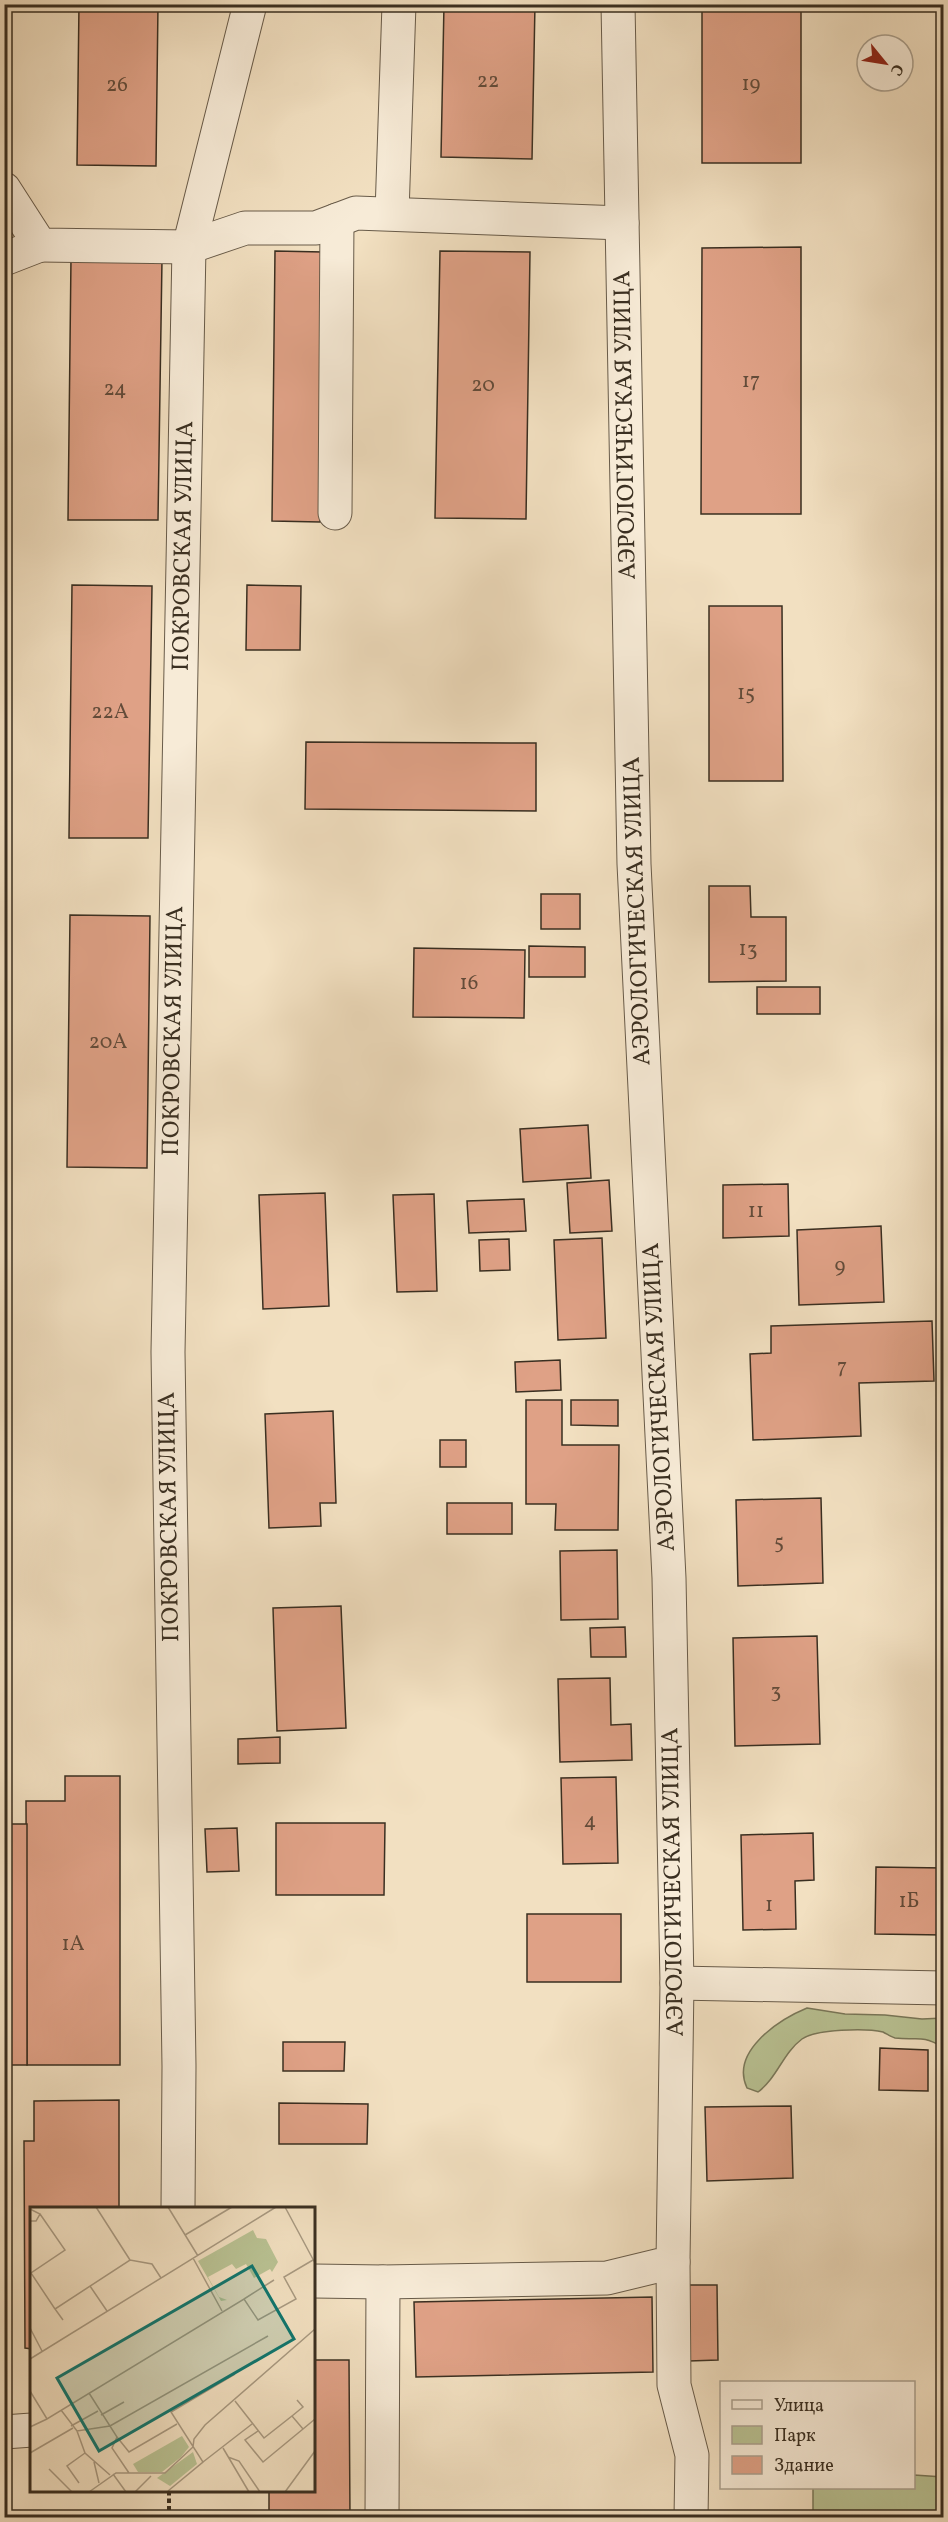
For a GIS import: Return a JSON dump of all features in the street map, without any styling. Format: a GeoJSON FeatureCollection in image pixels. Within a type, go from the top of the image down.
{"type":"FeatureCollection","features":[{"type":"Feature","properties":{"kind":"street","name":"ПОКРОВСКАЯ УЛИЦА"},"geometry":{"type":"LineString","coordinates":[[178,2207],[179,2066],[168,1352],[189,247],[250,4]]}},
{"type":"Feature","properties":{"kind":"street"},"geometry":{"type":"LineString","coordinates":[[392,213],[399,4]]}},
{"type":"Feature","properties":{"kind":"street","name":"АЭРОЛОГИЧЕСКАЯ УЛИЦА"},"geometry":{"type":"LineString","coordinates":[[618,4],[634,864],[669,1578],[677,1983],[673,2262],[674,2385],[692,2455],[691,2517]]}},
{"type":"Feature","properties":{"kind":"street"},"geometry":{"type":"LineString","coordinates":[[4,189],[40,245]]}},
{"type":"Feature","properties":{"kind":"street"},"geometry":{"type":"LineString","coordinates":[[4,259],[40,245],[189,247],[245,228],[316,228],[356,213],[622,223]]}},
{"type":"Feature","properties":{"kind":"street"},"geometry":{"type":"LineString","coordinates":[[335,513],[337,220]]}},
{"type":"Feature","properties":{"kind":"street"},"geometry":{"type":"LineString","coordinates":[[677,1983],[944,1988]]}},
{"type":"Feature","properties":{"kind":"street"},"geometry":{"type":"LineString","coordinates":[[315,2281],[607,2278],[673,2262]]}},
{"type":"Feature","properties":{"kind":"street"},"geometry":{"type":"LineString","coordinates":[[381,2517],[383,2282]]}},
{"type":"Feature","properties":{"kind":"street"},"geometry":{"type":"LineString","coordinates":[[4,2432],[30,2430]]}},
{"type":"Feature","properties":{"kind":"path"},"geometry":{"type":"LineString","coordinates":[[168,2517],[169,2492]]}},
{"type":"Feature","properties":{"kind":"green space"},"geometry":{"type":"Polygon","coordinates":[[[807,2008],[845,2014],[922,2019],[943,2018],[943,2047],[924,2039],[895,2038],[875,2031],[841,2030],[818,2033],[802,2039],[795,2045],[770,2080],[758,2092],[747,2088],[744,2075],[745,2062],[751,2050],[760,2039],[783,2020],[807,2008]]]}},
{"type":"Feature","properties":{"kind":"green space"},"geometry":{"type":"Polygon","coordinates":[[[915,2475],[943,2477],[943,2517],[813,2517],[813,2489],[915,2489],[915,2475]]]}},
{"type":"Feature","properties":{"kind":"building"},"geometry":{"type":"Polygon","coordinates":[[[79,4],[158,4],[156,166],[77,165],[79,4]]]}},
{"type":"Feature","properties":{"kind":"building"},"geometry":{"type":"Polygon","coordinates":[[[444,4],[535,4],[532,159],[441,157],[444,4]]]}},
{"type":"Feature","properties":{"kind":"building"},"geometry":{"type":"Polygon","coordinates":[[[702,4],[801,4],[801,163],[702,163],[702,4]]]}},
{"type":"Feature","properties":{"kind":"building"},"geometry":{"type":"Polygon","coordinates":[[[801,247],[801,514],[701,514],[702,248],[801,247]]]}},
{"type":"Feature","properties":{"kind":"building"},"geometry":{"type":"Polygon","coordinates":[[[275,251],[323,252],[320,522],[272,521],[275,251]]]}},
{"type":"Feature","properties":{"kind":"building"},"geometry":{"type":"Polygon","coordinates":[[[440,251],[530,252],[526,519],[435,518],[440,251]]]}},
{"type":"Feature","properties":{"kind":"building"},"geometry":{"type":"Polygon","coordinates":[[[71,258],[162,259],[158,520],[68,520],[71,258]]]}},
{"type":"Feature","properties":{"kind":"building"},"geometry":{"type":"Polygon","coordinates":[[[72,585],[152,586],[148,838],[69,838],[72,585]]]}},
{"type":"Feature","properties":{"kind":"building"},"geometry":{"type":"Polygon","coordinates":[[[247,585],[301,586],[300,650],[246,650],[247,585]]]}},
{"type":"Feature","properties":{"kind":"building"},"geometry":{"type":"Polygon","coordinates":[[[709,606],[782,606],[783,781],[709,781],[709,606]]]}},
{"type":"Feature","properties":{"kind":"building"},"geometry":{"type":"Polygon","coordinates":[[[306,742],[536,743],[536,811],[305,809],[306,742]]]}},
{"type":"Feature","properties":{"kind":"building"},"geometry":{"type":"Polygon","coordinates":[[[709,886],[750,886],[751,917],[786,917],[786,981],[709,982],[709,886]]]}},
{"type":"Feature","properties":{"kind":"building"},"geometry":{"type":"Polygon","coordinates":[[[541,894],[580,894],[580,929],[541,929],[541,894]]]}},
{"type":"Feature","properties":{"kind":"building"},"geometry":{"type":"Polygon","coordinates":[[[70,915],[150,916],[147,1168],[67,1167],[70,915]]]}},
{"type":"Feature","properties":{"kind":"building"},"geometry":{"type":"Polygon","coordinates":[[[529,946],[585,947],[585,977],[529,977],[529,946]]]}},
{"type":"Feature","properties":{"kind":"building"},"geometry":{"type":"Polygon","coordinates":[[[414,948],[525,950],[524,1018],[413,1017],[414,948]]]}},
{"type":"Feature","properties":{"kind":"building"},"geometry":{"type":"Polygon","coordinates":[[[757,987],[820,987],[820,1014],[757,1014],[757,987]]]}},
{"type":"Feature","properties":{"kind":"building"},"geometry":{"type":"Polygon","coordinates":[[[588,1125],[591,1178],[523,1182],[520,1129],[588,1125]]]}},
{"type":"Feature","properties":{"kind":"building"},"geometry":{"type":"Polygon","coordinates":[[[609,1180],[612,1231],[570,1233],[567,1183],[609,1180]]]}},
{"type":"Feature","properties":{"kind":"building"},"geometry":{"type":"Polygon","coordinates":[[[788,1184],[789,1236],[723,1238],[723,1185],[788,1184]]]}},
{"type":"Feature","properties":{"kind":"building"},"geometry":{"type":"Polygon","coordinates":[[[325,1193],[329,1306],[263,1309],[259,1195],[325,1193]]]}},
{"type":"Feature","properties":{"kind":"building"},"geometry":{"type":"Polygon","coordinates":[[[434,1194],[437,1291],[397,1292],[393,1195],[434,1194]]]}},
{"type":"Feature","properties":{"kind":"building"},"geometry":{"type":"Polygon","coordinates":[[[524,1199],[526,1231],[469,1233],[467,1201],[524,1199]]]}},
{"type":"Feature","properties":{"kind":"building"},"geometry":{"type":"Polygon","coordinates":[[[881,1226],[884,1302],[799,1305],[797,1230],[881,1226]]]}},
{"type":"Feature","properties":{"kind":"building"},"geometry":{"type":"Polygon","coordinates":[[[602,1238],[606,1338],[558,1340],[554,1240],[602,1238]]]}},
{"type":"Feature","properties":{"kind":"building"},"geometry":{"type":"Polygon","coordinates":[[[509,1239],[510,1270],[480,1271],[479,1240],[509,1239]]]}},
{"type":"Feature","properties":{"kind":"building"},"geometry":{"type":"Polygon","coordinates":[[[932,1321],[934,1381],[859,1383],[861,1436],[753,1440],[750,1354],[771,1353],[771,1326],[932,1321]]]}},
{"type":"Feature","properties":{"kind":"building"},"geometry":{"type":"Polygon","coordinates":[[[560,1360],[561,1390],[516,1392],[515,1362],[560,1360]]]}},
{"type":"Feature","properties":{"kind":"building"},"geometry":{"type":"Polygon","coordinates":[[[526,1400],[562,1400],[562,1445],[619,1445],[618,1530],[555,1530],[556,1504],[526,1504],[526,1400]]]}},
{"type":"Feature","properties":{"kind":"building"},"geometry":{"type":"Polygon","coordinates":[[[571,1400],[618,1400],[618,1426],[571,1425],[571,1400]]]}},
{"type":"Feature","properties":{"kind":"building"},"geometry":{"type":"Polygon","coordinates":[[[333,1411],[336,1503],[320,1503],[321,1526],[269,1528],[265,1414],[333,1411]]]}},
{"type":"Feature","properties":{"kind":"building"},"geometry":{"type":"Polygon","coordinates":[[[440,1440],[466,1440],[466,1467],[440,1467],[440,1440]]]}},
{"type":"Feature","properties":{"kind":"building"},"geometry":{"type":"Polygon","coordinates":[[[821,1498],[823,1583],[738,1586],[736,1500],[821,1498]]]}},
{"type":"Feature","properties":{"kind":"building"},"geometry":{"type":"Polygon","coordinates":[[[447,1503],[512,1503],[512,1534],[447,1534],[447,1503]]]}},
{"type":"Feature","properties":{"kind":"building"},"geometry":{"type":"Polygon","coordinates":[[[617,1550],[618,1619],[561,1620],[560,1551],[617,1550]]]}},
{"type":"Feature","properties":{"kind":"building"},"geometry":{"type":"Polygon","coordinates":[[[341,1606],[346,1728],[277,1731],[273,1608],[341,1606]]]}},
{"type":"Feature","properties":{"kind":"building"},"geometry":{"type":"Polygon","coordinates":[[[625,1627],[626,1657],[591,1657],[590,1628],[625,1627]]]}},
{"type":"Feature","properties":{"kind":"building"},"geometry":{"type":"Polygon","coordinates":[[[817,1636],[820,1744],[735,1746],[733,1638],[817,1636]]]}},
{"type":"Feature","properties":{"kind":"building"},"geometry":{"type":"Polygon","coordinates":[[[610,1678],[611,1725],[631,1724],[632,1760],[560,1762],[558,1679],[610,1678]]]}},
{"type":"Feature","properties":{"kind":"building"},"geometry":{"type":"Polygon","coordinates":[[[280,1737],[280,1763],[238,1764],[238,1739],[280,1737]]]}},
{"type":"Feature","properties":{"kind":"building"},"geometry":{"type":"Polygon","coordinates":[[[65,1776],[120,1776],[120,2065],[27,2065],[26,1801],[65,1801],[65,1776]]]}},
{"type":"Feature","properties":{"kind":"building"},"geometry":{"type":"Polygon","coordinates":[[[616,1777],[618,1863],[563,1864],[561,1778],[616,1777]]]}},
{"type":"Feature","properties":{"kind":"building"},"geometry":{"type":"Polygon","coordinates":[[[276,1823],[385,1823],[384,1895],[276,1895],[276,1823]]]}},
{"type":"Feature","properties":{"kind":"building"},"geometry":{"type":"Polygon","coordinates":[[[4,1824],[27,1824],[27,2065],[4,2065],[4,1824]]]}},
{"type":"Feature","properties":{"kind":"building"},"geometry":{"type":"Polygon","coordinates":[[[237,1828],[239,1871],[207,1872],[205,1829],[237,1828]]]}},
{"type":"Feature","properties":{"kind":"building"},"geometry":{"type":"Polygon","coordinates":[[[813,1833],[814,1880],[795,1881],[796,1929],[743,1930],[741,1835],[813,1833]]]}},
{"type":"Feature","properties":{"kind":"building"},"geometry":{"type":"Polygon","coordinates":[[[876,1867],[944,1868],[944,1935],[875,1934],[876,1867]]]}},
{"type":"Feature","properties":{"kind":"building"},"geometry":{"type":"Polygon","coordinates":[[[527,1914],[621,1914],[621,1982],[527,1982],[527,1914]]]}},
{"type":"Feature","properties":{"kind":"building"},"geometry":{"type":"Polygon","coordinates":[[[283,2042],[345,2042],[344,2071],[283,2071],[283,2042]]]}},
{"type":"Feature","properties":{"kind":"building"},"geometry":{"type":"Polygon","coordinates":[[[880,2048],[928,2050],[928,2091],[879,2090],[880,2048]]]}},
{"type":"Feature","properties":{"kind":"building"},"geometry":{"type":"Polygon","coordinates":[[[119,2100],[119,2207],[30,2207],[30,2349],[25,2348],[24,2141],[34,2141],[34,2101],[119,2100]]]}},
{"type":"Feature","properties":{"kind":"building"},"geometry":{"type":"Polygon","coordinates":[[[279,2103],[368,2104],[367,2144],[279,2144],[279,2103]]]}},
{"type":"Feature","properties":{"kind":"building"},"geometry":{"type":"Polygon","coordinates":[[[791,2106],[793,2178],[707,2181],[705,2107],[791,2106]]]}},
{"type":"Feature","properties":{"kind":"building"},"geometry":{"type":"Polygon","coordinates":[[[688,2285],[717,2285],[718,2360],[689,2361],[688,2285]]]}},
{"type":"Feature","properties":{"kind":"building"},"geometry":{"type":"Polygon","coordinates":[[[652,2297],[653,2372],[416,2377],[414,2302],[652,2297]]]}},
{"type":"Feature","properties":{"kind":"building"},"geometry":{"type":"Polygon","coordinates":[[[315,2360],[349,2360],[350,2518],[269,2518],[269,2492],[315,2492],[315,2360]]]}}]}
